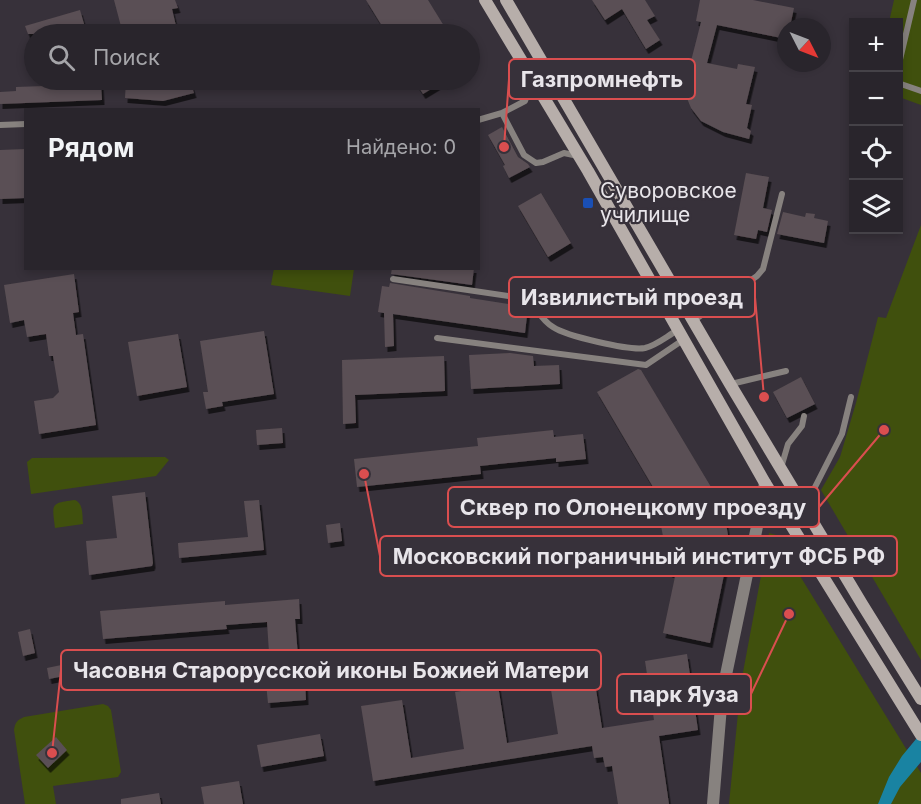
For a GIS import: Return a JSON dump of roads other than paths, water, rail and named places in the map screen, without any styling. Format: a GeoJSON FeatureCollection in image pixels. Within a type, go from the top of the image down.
{"type":"FeatureCollection","features":[{"type":"Feature","properties":{"kind":"main road"},"geometry":{"type":"LineString","coordinates":[[485,0],[579,156],[765,483],[921,735]]}},
{"type":"Feature","properties":{"kind":"main road"},"geometry":{"type":"LineString","coordinates":[[506,0],[730,384],[920,697]]}},
{"type":"Feature","properties":{"kind":"street"},"geometry":{"type":"LineString","coordinates":[[713,804],[722,694],[765,483]]}},
{"type":"Feature","properties":{"kind":"lane"},"geometry":{"type":"LineString","coordinates":[[903,47],[914,0]]}},
{"type":"Feature","properties":{"kind":"lane"},"geometry":{"type":"LineString","coordinates":[[565,100],[630,63]]}},
{"type":"Feature","properties":{"kind":"lane"},"geometry":{"type":"LineString","coordinates":[[480,119],[502,113],[525,101],[533,80]]}},
{"type":"Feature","properties":{"kind":"lane"},"geometry":{"type":"LineString","coordinates":[[903,86],[921,91]]}},
{"type":"Feature","properties":{"kind":"lane"},"geometry":{"type":"LineString","coordinates":[[502,113],[524,155],[536,163],[564,153],[579,156]]}},
{"type":"Feature","properties":{"kind":"lane"},"geometry":{"type":"LineString","coordinates":[[0,125],[24,124]]}},
{"type":"Feature","properties":{"kind":"lane"},"geometry":{"type":"LineString","coordinates":[[693,321],[757,276],[763,269],[782,194]]}},
{"type":"Feature","properties":{"kind":"lane"},"geometry":{"type":"LineString","coordinates":[[393,279],[528,299],[551,327],[572,336],[631,348],[642,349],[681,334]]}},
{"type":"Feature","properties":{"kind":"lane"},"geometry":{"type":"LineString","coordinates":[[437,338],[646,365],[681,334]]}},
{"type":"Feature","properties":{"kind":"lane"},"geometry":{"type":"LineString","coordinates":[[730,384],[786,371]]}},
{"type":"Feature","properties":{"kind":"lane"},"geometry":{"type":"LineString","coordinates":[[805,509],[842,434],[851,397]]}},
{"type":"Feature","properties":{"kind":"lane"},"geometry":{"type":"LineString","coordinates":[[781,468],[787,446],[802,426],[804,416]]}},
{"type":"Feature","properties":{"kind":"water"},"geometry":{"type":"Polygon","coordinates":[[[921,733],[921,762],[900,787],[891,804],[878,804],[889,777],[902,756],[921,733]]]}},
{"type":"Feature","properties":{"kind":"place","name":"Газпромнефть"},"geometry":{"type":"Point","coordinates":[504,147]}},
{"type":"Feature","properties":{"kind":"place","name":"Суворовское училище"},"geometry":{"type":"Point","coordinates":[588,203]}},
{"type":"Feature","properties":{"kind":"place","name":"Извилистый проезд"},"geometry":{"type":"Point","coordinates":[764,397]}},
{"type":"Feature","properties":{"kind":"place","name":"Сквер по Олонецкому проезду"},"geometry":{"type":"Point","coordinates":[884,430]}},
{"type":"Feature","properties":{"kind":"place","name":"Московский пограничный институт ФСБ РФ"},"geometry":{"type":"Point","coordinates":[364,474]}},
{"type":"Feature","properties":{"kind":"place","name":"парк Яуза"},"geometry":{"type":"Point","coordinates":[789,614]}},
{"type":"Feature","properties":{"kind":"place","name":"Часовня Старорусской иконы Божией Матери"},"geometry":{"type":"Point","coordinates":[52,753]}}]}
